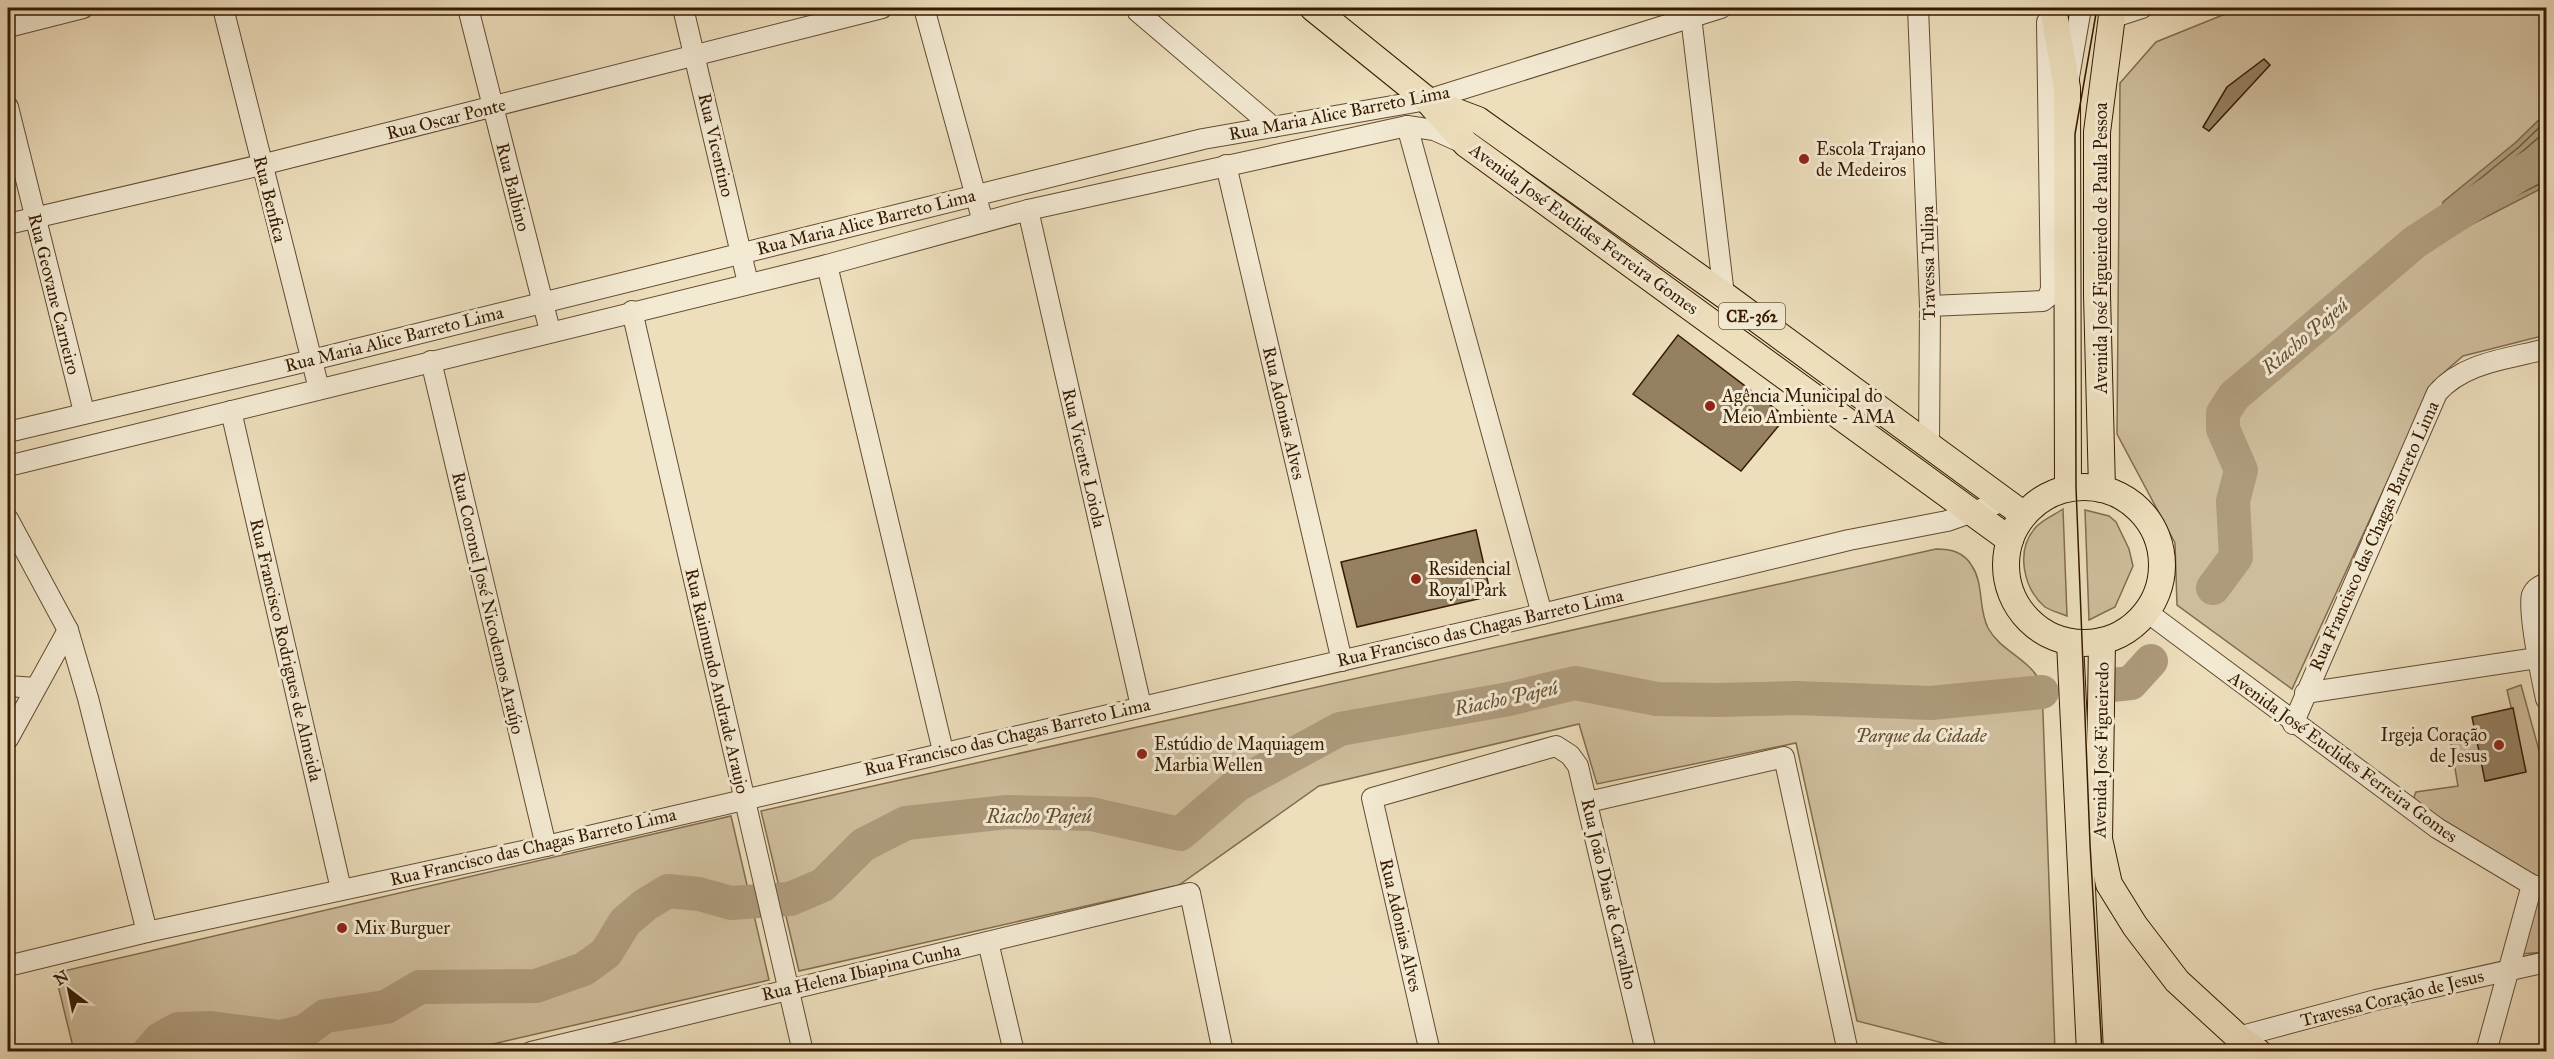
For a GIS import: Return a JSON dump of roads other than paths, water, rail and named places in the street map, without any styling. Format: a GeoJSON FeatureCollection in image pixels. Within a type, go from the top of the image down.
{"type":"FeatureCollection","features":[{"type":"Feature","properties":{"kind":"main road","name":"Avenida José Euclides Ferreira Gomes"},"geometry":{"type":"LineString","coordinates":[[1313,8],[1427,100],[1466,144],[2010,540]]}},
{"type":"Feature","properties":{"kind":"main road","name":"Avenida José Figueiredo de Paula Pessoa"},"geometry":{"type":"LineString","coordinates":[[2053,8],[2067,88],[2068,488]]}},
{"type":"Feature","properties":{"kind":"main road","name":"Avenida José Figueiredo de Paula Pessoa"},"geometry":{"type":"LineString","coordinates":[[2102,489],[2097,295],[2097,132],[2112,13]]}},
{"type":"Feature","properties":{"kind":"main road","name":"Avenida José Euclides Ferreira Gomes"},"geometry":{"type":"LineString","coordinates":[[1427,100],[1478,120],[1724,294],[2014,508]]}},
{"type":"Feature","properties":{"kind":"main road"},"geometry":{"type":"LineString","coordinates":[[2068,488],[2102,489],[2126,498],[2145,515],[2158,538],[2163,563],[2158,589],[2146,612],[2127,630],[2102,641],[2070,642],[2049,634],[2030,622],[2017,604],[2008,584],[2006,562],[2014,508],[2068,488]]}},
{"type":"Feature","properties":{"kind":"main road","name":"Avenida José Figueiredo"},"geometry":{"type":"LineString","coordinates":[[2102,641],[2099,838],[2109,884],[2136,926],[2177,981],[2248,1044]]}},
{"type":"Feature","properties":{"kind":"main road","name":"Avenida José Figueiredo"},"geometry":{"type":"LineString","coordinates":[[2070,642],[2090,1052]]}},
{"type":"Feature","properties":{"kind":"street"},"geometry":{"type":"LineString","coordinates":[[8,27],[83,8]]}},
{"type":"Feature","properties":{"kind":"street","name":"Rua Benfica"},"geometry":{"type":"LineString","coordinates":[[223,8],[261,165],[320,389]]}},
{"type":"Feature","properties":{"kind":"street","name":"Rua Balbino"},"geometry":{"type":"LineString","coordinates":[[468,8],[550,331]]}},
{"type":"Feature","properties":{"kind":"street","name":"Rua Vicentino"},"geometry":{"type":"LineString","coordinates":[[683,8],[748,283]]}},
{"type":"Feature","properties":{"kind":"street","name":"Rua Oscar Ponte"},"geometry":{"type":"LineString","coordinates":[[8,224],[261,165],[882,8]]}},
{"type":"Feature","properties":{"kind":"street"},"geometry":{"type":"LineString","coordinates":[[924,8],[983,222]]}},
{"type":"Feature","properties":{"kind":"street","name":"Rua Maria Alice Barreto Lima"},"geometry":{"type":"LineString","coordinates":[[8,432],[84,412],[312,360],[1203,139],[1427,100],[1692,13],[1722,8]]}},
{"type":"Feature","properties":{"kind":"street","name":"Travessa Tulipa"},"geometry":{"type":"LineString","coordinates":[[1918,8],[1930,306],[1929,446]]}},
{"type":"Feature","properties":{"kind":"street"},"geometry":{"type":"LineString","coordinates":[[1930,306],[2043,302],[2048,297],[2051,289],[2051,231],[2046,8]]}},
{"type":"Feature","properties":{"kind":"street"},"geometry":{"type":"LineString","coordinates":[[2067,88],[2081,8]]}},
{"type":"Feature","properties":{"kind":"street"},"geometry":{"type":"LineString","coordinates":[[2112,13],[2142,8]]}},
{"type":"Feature","properties":{"kind":"street"},"geometry":{"type":"LineString","coordinates":[[1138,12],[1273,127]]}},
{"type":"Feature","properties":{"kind":"street"},"geometry":{"type":"LineString","coordinates":[[1692,13],[1724,294]]}},
{"type":"Feature","properties":{"kind":"street"},"geometry":{"type":"LineString","coordinates":[[1427,100],[1407,126],[1542,614]]}},
{"type":"Feature","properties":{"kind":"street","name":"Rua Geovane Carneiro"},"geometry":{"type":"LineString","coordinates":[[8,107],[84,412]]}},
{"type":"Feature","properties":{"kind":"street","name":"Rua Maria Alice Barreto Lima"},"geometry":{"type":"LineString","coordinates":[[8,466],[550,331],[827,265],[1028,210],[1226,165],[1407,126],[1434,130],[1466,144]]}},
{"type":"Feature","properties":{"kind":"street","name":"Rua Adonias Alves"},"geometry":{"type":"LineString","coordinates":[[1226,165],[1342,661]]}},
{"type":"Feature","properties":{"kind":"street","name":"Rua Vicente Loiola"},"geometry":{"type":"LineString","coordinates":[[1028,210],[1141,706]]}},
{"type":"Feature","properties":{"kind":"street"},"geometry":{"type":"LineString","coordinates":[[827,265],[943,751]]}},
{"type":"Feature","properties":{"kind":"street","name":"Rua Raimundo Andrade Araujo"},"geometry":{"type":"LineString","coordinates":[[632,311],[803,1052]]}},
{"type":"Feature","properties":{"kind":"street","name":"Rua Francisco das Chagas Barreto Lima"},"geometry":{"type":"LineString","coordinates":[[2293,724],[2437,393],[2450,379],[2464,370],[2547,349]]}},
{"type":"Feature","properties":{"kind":"street","name":"Rua Coronel José Nicodemos Araújo"},"geometry":{"type":"LineString","coordinates":[[431,361],[546,846]]}},
{"type":"Feature","properties":{"kind":"street","name":"Rua Francisco Rodrigues de Almeida"},"geometry":{"type":"LineString","coordinates":[[231,411],[341,890]]}},
{"type":"Feature","properties":{"kind":"street","name":"Rua Francisco das Chagas Barreto Lima"},"geometry":{"type":"LineString","coordinates":[[8,966],[147,932],[546,846],[943,751],[1342,661],[1972,513],[2014,508]]}},
{"type":"Feature","properties":{"kind":"street"},"geometry":{"type":"LineString","coordinates":[[8,519],[68,630],[88,698],[147,932]]}},
{"type":"Feature","properties":{"kind":"street"},"geometry":{"type":"LineString","coordinates":[[2547,583],[2536,588],[2531,597],[2537,658],[2547,699]]}},
{"type":"Feature","properties":{"kind":"street","name":"Avenida José Euclides Ferreira Gomes"},"geometry":{"type":"LineString","coordinates":[[2146,612],[2293,724],[2436,828],[2539,887]]}},
{"type":"Feature","properties":{"kind":"street"},"geometry":{"type":"LineString","coordinates":[[8,739],[68,630]]}},
{"type":"Feature","properties":{"kind":"street"},"geometry":{"type":"LineString","coordinates":[[2305,693],[2537,658]]}},
{"type":"Feature","properties":{"kind":"street"},"geometry":{"type":"LineString","coordinates":[[8,686],[35,688]]}},
{"type":"Feature","properties":{"kind":"street","name":"Rua Adonias Alves"},"geometry":{"type":"LineString","coordinates":[[1430,1052],[1372,798],[1556,746]]}},
{"type":"Feature","properties":{"kind":"street","name":"Rua João Dias de Carvalho"},"geometry":{"type":"LineString","coordinates":[[1556,746],[1570,755],[1578,766],[1646,1052]]}},
{"type":"Feature","properties":{"kind":"street"},"geometry":{"type":"LineString","coordinates":[[1588,802],[1784,757],[1848,1052]]}},
{"type":"Feature","properties":{"kind":"street"},"geometry":{"type":"LineString","coordinates":[[2486,1052],[2507,969],[2539,887]]}},
{"type":"Feature","properties":{"kind":"street","name":"Rua Helena Ibiapina Cunha"},"geometry":{"type":"LineString","coordinates":[[531,1052],[596,1044],[788,989],[1190,893],[1223,1052]]}},
{"type":"Feature","properties":{"kind":"street"},"geometry":{"type":"LineString","coordinates":[[988,942],[1014,1052]]}},
{"type":"Feature","properties":{"kind":"street","name":"Travessa Coração de Jesus"},"geometry":{"type":"LineString","coordinates":[[2248,1044],[2376,999],[2547,962]]}},
{"type":"Feature","properties":{"kind":"water"},"geometry":{"type":"Polygon","coordinates":[[[2546,113],[2546,186],[2459,231],[2439,226],[2443,202],[2515,143],[2546,113]]]}},
{"type":"Feature","properties":{"kind":"waterway","name":"Riacho Pajeú"},"geometry":{"type":"LineString","coordinates":[[2213,588],[2236,557],[2233,501],[2241,470],[2223,429],[2223,413],[2234,396],[2415,242],[2546,157]]}},
{"type":"Feature","properties":{"kind":"waterway","name":"Riacho Pajeú"},"geometry":{"type":"LineString","coordinates":[[2112,685],[2131,683],[2151,661]]}},
{"type":"Feature","properties":{"kind":"waterway","name":"Riacho Pajeú"},"geometry":{"type":"LineString","coordinates":[[149,1052],[160,1039],[178,1029],[210,1028],[281,1037],[305,1031],[325,1016],[386,1007],[420,987],[536,986],[584,969],[606,953],[625,922],[645,905],[668,891],[699,894],[731,903],[790,899],[823,885],[863,845],[906,823],[1007,812],[1091,814],[1180,834],[1237,785],[1340,729],[1509,699],[1575,683],[1657,699],[1796,698],[1931,703],[2042,692]]}},
{"type":"Feature","properties":{"kind":"tram line"},"geometry":{"type":"LineString","coordinates":[[2097,8],[2075,134],[2076,487],[2090,844],[2102,1052]]}},
{"type":"Feature","properties":{"kind":"place","name":"Escola Trajano de Medeiros"},"geometry":{"type":"Point","coordinates":[1804,159]}},
{"type":"Feature","properties":{"kind":"place","name":"Agência Municipal do Meio Ambiente - AMA"},"geometry":{"type":"Point","coordinates":[1710,406]}},
{"type":"Feature","properties":{"kind":"place","name":"Residencial Royal Park"},"geometry":{"type":"Point","coordinates":[1416,579]}},
{"type":"Feature","properties":{"kind":"place","name":"Irgeja Coração de Jesus"},"geometry":{"type":"Point","coordinates":[2499,745]}},
{"type":"Feature","properties":{"kind":"place","name":"Estúdio de Maquiagem Marbia Wellen"},"geometry":{"type":"Point","coordinates":[1142,754]}},
{"type":"Feature","properties":{"kind":"place","name":"Mix Burguer"},"geometry":{"type":"Point","coordinates":[342,928]}},
{"type":"Feature","properties":{"kind":"park label","name":"Parque da Cidade"},"geometry":{"type":"Point","coordinates":[1921,736]}}]}
